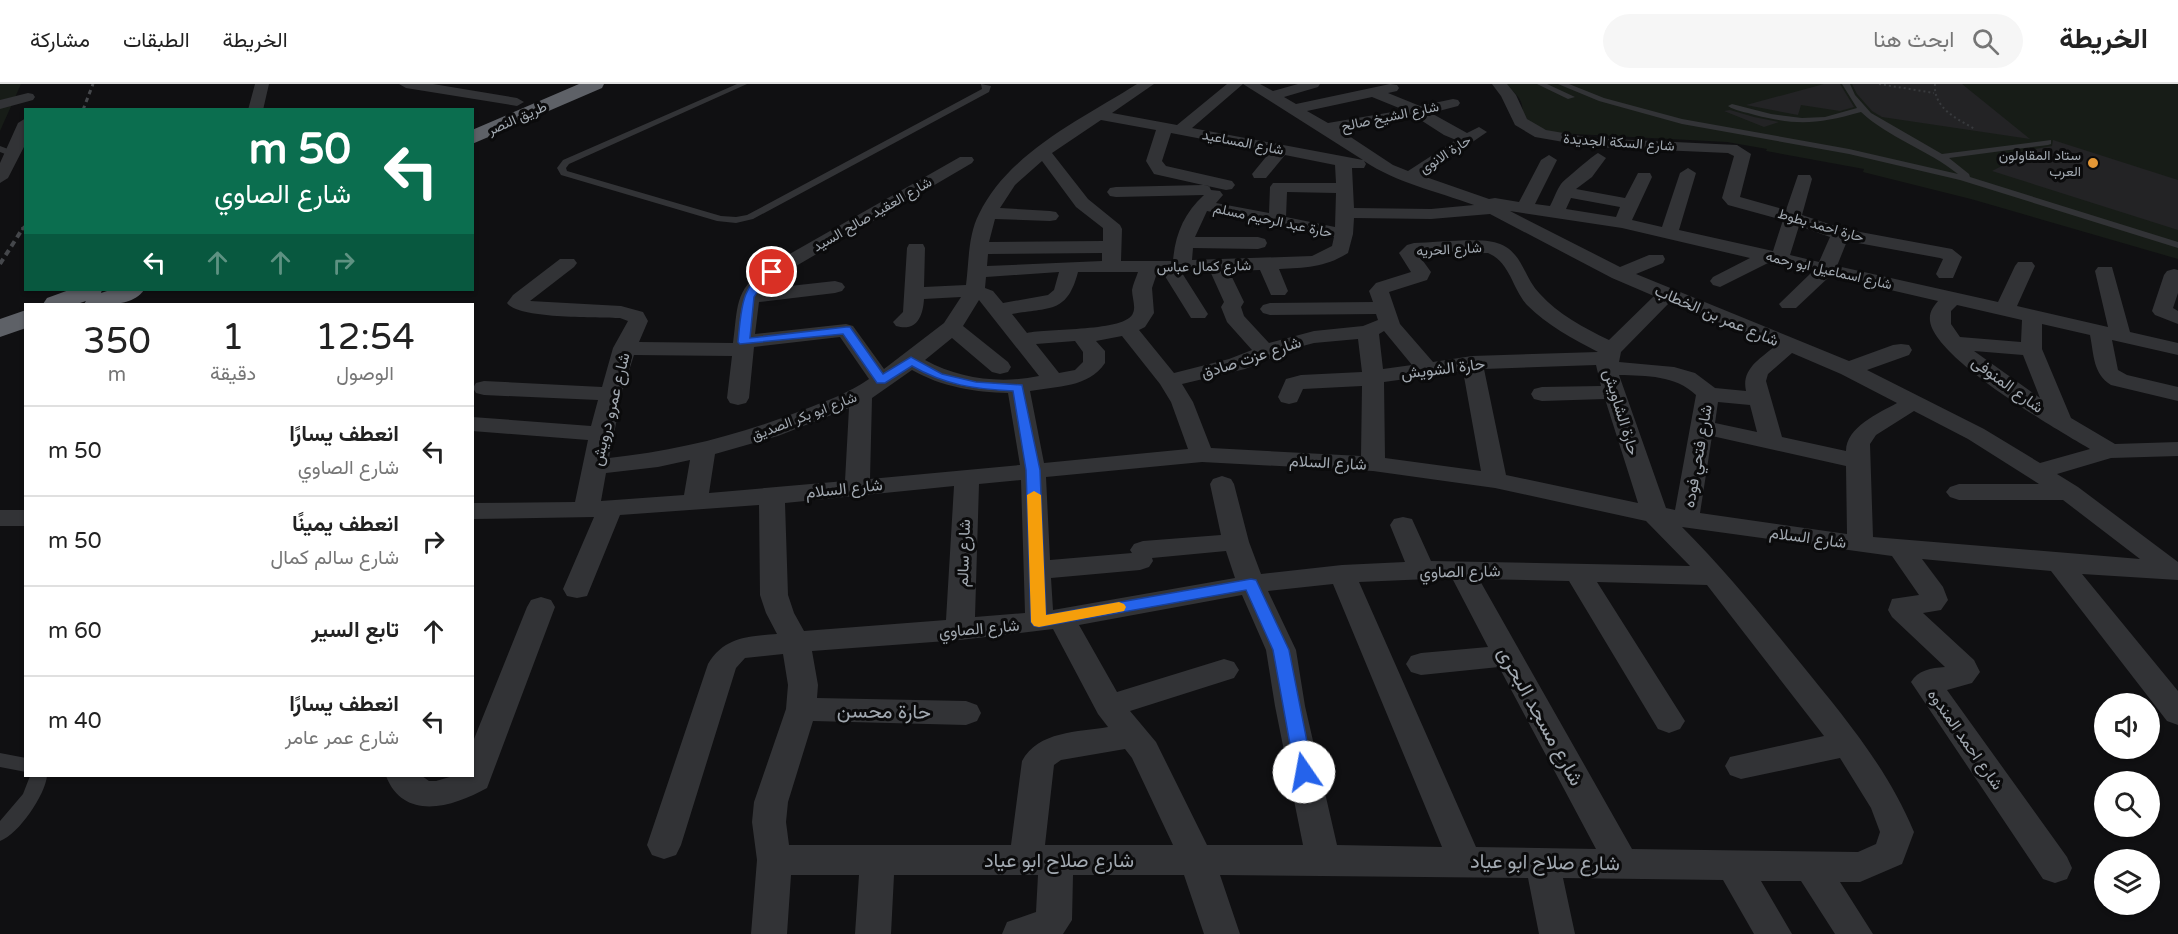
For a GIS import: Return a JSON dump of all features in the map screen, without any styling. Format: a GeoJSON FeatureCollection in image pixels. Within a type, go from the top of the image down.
{"type":"FeatureCollection","features":[{"type":"Feature","properties":{"kind":"highway","name":"طريق النصر"},"geometry":{"type":"LineString","coordinates":[[474,121],[561,84]]}},
{"type":"Feature","properties":{"kind":"highway","name":"طريق النصر"},"geometry":{"type":"LineString","coordinates":[[474,137],[595,84]]}},
{"type":"Feature","properties":{"kind":"highway"},"geometry":{"type":"LineString","coordinates":[[58,303],[88,291]]}},
{"type":"Feature","properties":{"kind":"highway"},"geometry":{"type":"LineString","coordinates":[[99,303],[129,291]]}},
{"type":"Feature","properties":{"kind":"highway"},"geometry":{"type":"LineString","coordinates":[[0,329],[24,319]]}},
{"type":"Feature","properties":{"kind":"highway"},"geometry":{"type":"LineString","coordinates":[[0,348],[24,337]]}},
{"type":"Feature","properties":{"kind":"street"},"geometry":{"type":"LineString","coordinates":[[256,108],[262,84]]}},
{"type":"Feature","properties":{"kind":"street"},"geometry":{"type":"LineString","coordinates":[[406,84],[517,102]]}},
{"type":"Feature","properties":{"kind":"street","name":"شارع ابو بكر الصديق"},"geometry":{"type":"LineString","coordinates":[[596,467],[658,460],[704,450],[770,431],[861,395],[911,361],[951,327],[976,281],[981,233],[988,213],[1009,183],[1043,152],[1147,84]]}},
{"type":"Feature","properties":{"kind":"street"},"geometry":{"type":"LineString","coordinates":[[1223,187],[1160,170],[1154,161],[1173,129],[1236,84]]}},
{"type":"Feature","properties":{"kind":"street","name":"شارع عمر بن الخطاب"},"geometry":{"type":"LineString","coordinates":[[1250,84],[1295,109],[1387,169],[1485,205],[1619,274],[1849,369],[1976,434],[2039,471],[2175,570]]}},
{"type":"Feature","properties":{"kind":"street"},"geometry":{"type":"LineString","coordinates":[[1273,96],[1313,84]]}},
{"type":"Feature","properties":{"kind":"street"},"geometry":{"type":"LineString","coordinates":[[1295,109],[1375,93],[1392,88],[1390,84]]}},
{"type":"Feature","properties":{"kind":"street","name":"شارع السكة الجديدة"},"geometry":{"type":"LineString","coordinates":[[1499,84],[1512,97],[1516,116],[1525,126],[1546,136],[1575,141],[1731,148]]}},
{"type":"Feature","properties":{"kind":"street"},"geometry":{"type":"LineString","coordinates":[[1375,93],[1416,110]]}},
{"type":"Feature","properties":{"kind":"street"},"geometry":{"type":"LineString","coordinates":[[0,105],[31,97]]}},
{"type":"Feature","properties":{"kind":"street","name":"شارع الشيخ صالح"},"geometry":{"type":"LineString","coordinates":[[1326,129],[1400,116],[1416,110],[1453,103]]}},
{"type":"Feature","properties":{"kind":"street","name":"حارة الانوى"},"geometry":{"type":"LineString","coordinates":[[1408,177],[1475,135],[1450,132],[1416,110]]}},
{"type":"Feature","properties":{"kind":"street","name":"شارع المساعيد"},"geometry":{"type":"LineString","coordinates":[[1099,115],[1387,169]]}},
{"type":"Feature","properties":{"kind":"street"},"geometry":{"type":"LineString","coordinates":[[0,178],[7,151],[24,126]]}},
{"type":"Feature","properties":{"kind":"street","name":"حارة احمد بطوط"},"geometry":{"type":"LineString","coordinates":[[1731,148],[1743,154],[1731,198],[1741,204],[1792,217],[1840,234],[1945,253],[1953,257],[1946,274]]}},
{"type":"Feature","properties":{"kind":"street"},"geometry":{"type":"LineString","coordinates":[[1260,174],[1282,149]]}},
{"type":"Feature","properties":{"kind":"street"},"geometry":{"type":"LineString","coordinates":[[979,248],[1111,257],[1113,229],[1111,225],[1082,202],[1043,152]]}},
{"type":"Feature","properties":{"kind":"street"},"geometry":{"type":"LineString","coordinates":[[1556,212],[1569,185],[1586,173],[1598,158]]}},
{"type":"Feature","properties":{"kind":"street","name":"شارع العقيد صالح السيد"},"geometry":{"type":"LineString","coordinates":[[748,297],[756,284],[772,272],[966,160]]}},
{"type":"Feature","properties":{"kind":"street"},"geometry":{"type":"LineString","coordinates":[[1525,207],[1550,160]]}},
{"type":"Feature","properties":{"kind":"street","name":"شارع كمال عباس"},"geometry":{"type":"LineString","coordinates":[[915,293],[1111,257],[1149,267],[1312,262],[1327,258],[1341,249],[1344,234],[1346,213],[1343,161]]}},
{"type":"Feature","properties":{"kind":"street"},"geometry":{"type":"LineString","coordinates":[[1669,234],[1688,173]]}},
{"type":"Feature","properties":{"kind":"street"},"geometry":{"type":"LineString","coordinates":[[1622,223],[1644,177]]}},
{"type":"Feature","properties":{"kind":"street"},"geometry":{"type":"LineString","coordinates":[[1720,281],[1774,257],[1792,217],[1804,179]]}},
{"type":"Feature","properties":{"kind":"street"},"geometry":{"type":"LineString","coordinates":[[1116,192],[1223,187]]}},
{"type":"Feature","properties":{"kind":"street"},"geometry":{"type":"LineString","coordinates":[[1198,314],[1176,267],[1193,217],[1202,205],[1223,187]]}},
{"type":"Feature","properties":{"kind":"street"},"geometry":{"type":"LineString","coordinates":[[1277,220],[1279,187],[1344,188]]}},
{"type":"Feature","properties":{"kind":"street"},"geometry":{"type":"LineString","coordinates":[[1565,192],[1631,204]]}},
{"type":"Feature","properties":{"kind":"street","name":"حارة عبد الرحيم مسلم"},"geometry":{"type":"LineString","coordinates":[[1202,205],[1344,234]]}},
{"type":"Feature","properties":{"kind":"street"},"geometry":{"type":"LineString","coordinates":[[1346,213],[1398,215],[1485,205]]}},
{"type":"Feature","properties":{"kind":"street","name":"شارع اسماعيل ابو رحمه"},"geometry":{"type":"LineString","coordinates":[[1485,205],[1525,207],[1622,223],[2178,349]]}},
{"type":"Feature","properties":{"kind":"street"},"geometry":{"type":"LineString","coordinates":[[988,213],[1050,216]]}},
{"type":"Feature","properties":{"kind":"street"},"geometry":{"type":"LineString","coordinates":[[1398,215],[1414,249]]}},
{"type":"Feature","properties":{"kind":"street"},"geometry":{"type":"LineString","coordinates":[[1789,304],[1826,269],[1840,234]]}},
{"type":"Feature","properties":{"kind":"street","name":"شارع الحريه"},"geometry":{"type":"LineString","coordinates":[[1373,464],[1373,377],[1380,322],[1379,289],[1420,276],[1421,273],[1408,253],[1414,249],[1491,247],[1505,241],[1542,236]]}},
{"type":"Feature","properties":{"kind":"street"},"geometry":{"type":"LineString","coordinates":[[1183,242],[1258,243]]}},
{"type":"Feature","properties":{"kind":"street"},"geometry":{"type":"LineString","coordinates":[[1491,247],[1510,256],[1522,285],[1547,311],[1586,338],[1608,358]]}},
{"type":"Feature","properties":{"kind":"street"},"geometry":{"type":"LineString","coordinates":[[903,322],[913,314],[916,248]]}},
{"type":"Feature","properties":{"kind":"street"},"geometry":{"type":"LineString","coordinates":[[1903,286],[1918,248]]}},
{"type":"Feature","properties":{"kind":"street"},"geometry":{"type":"LineString","coordinates":[[1619,274],[1656,259]]}},
{"type":"Feature","properties":{"kind":"street","name":"شارع عمرو درويش"},"geometry":{"type":"LineString","coordinates":[[567,263],[519,299],[518,303],[528,307],[630,313],[639,321],[624,348],[611,394],[596,467],[599,508],[577,589]]}},
{"type":"Feature","properties":{"kind":"street"},"geometry":{"type":"LineString","coordinates":[[1268,264],[1274,300],[1380,322],[1428,370]]}},
{"type":"Feature","properties":{"kind":"street"},"geometry":{"type":"LineString","coordinates":[[1001,310],[1055,300],[1063,292],[1070,266]]}},
{"type":"Feature","properties":{"kind":"street"},"geometry":{"type":"LineString","coordinates":[[1216,266],[1234,302],[1230,307],[1234,318],[1266,352]]}},
{"type":"Feature","properties":{"kind":"street"},"geometry":{"type":"LineString","coordinates":[[2005,310],[2025,266]]}},
{"type":"Feature","properties":{"kind":"street"},"geometry":{"type":"LineString","coordinates":[[1024,340],[1042,336],[1082,337],[1109,333],[1142,319],[1144,313],[1142,288],[1149,267]]}},
{"type":"Feature","properties":{"kind":"street"},"geometry":{"type":"LineString","coordinates":[[2105,271],[2111,334],[2107,370],[2110,375],[2119,380],[2178,394]]}},
{"type":"Feature","properties":{"kind":"street"},"geometry":{"type":"LineString","coordinates":[[2174,274],[2163,311],[2178,318]]}},
{"type":"Feature","properties":{"kind":"street"},"geometry":{"type":"LineString","coordinates":[[976,281],[1001,310],[1055,382]]}},
{"type":"Feature","properties":{"kind":"street"},"geometry":{"type":"LineString","coordinates":[[738,398],[748,297],[835,287]]}},
{"type":"Feature","properties":{"kind":"street","name":"حارة الشاويش"},"geometry":{"type":"LineString","coordinates":[[1667,294],[1608,358],[1614,392],[1671,517]]}},
{"type":"Feature","properties":{"kind":"street","name":"شارع المنوفى"},"geometry":{"type":"LineString","coordinates":[[1952,298],[1941,310],[1941,325],[1954,343],[1999,381],[2110,451]]}},
{"type":"Feature","properties":{"kind":"street"},"geometry":{"type":"LineString","coordinates":[[2032,316],[2031,349],[2061,421]]}},
{"type":"Feature","properties":{"kind":"street","name":"شارع عزت صادق"},"geometry":{"type":"LineString","coordinates":[[1169,381],[1204,374],[1288,343],[1380,322]]}},
{"type":"Feature","properties":{"kind":"street"},"geometry":{"type":"LineString","coordinates":[[951,327],[1000,367]]}},
{"type":"Feature","properties":{"kind":"street"},"geometry":{"type":"LineString","coordinates":[[1125,327],[1169,381],[1182,402],[1202,455]]}},
{"type":"Feature","properties":{"kind":"street"},"geometry":{"type":"LineString","coordinates":[[624,348],[743,346],[846,330],[881,380]]}},
{"type":"Feature","properties":{"kind":"street"},"geometry":{"type":"LineString","coordinates":[[911,361],[938,376],[976,386],[1018,387],[1055,382],[1082,375],[1094,363],[1094,351],[1082,337]]}},
{"type":"Feature","properties":{"kind":"street"},"geometry":{"type":"LineString","coordinates":[[1954,343],[2031,349]]}},
{"type":"Feature","properties":{"kind":"street"},"geometry":{"type":"LineString","coordinates":[[1771,442],[1755,381],[1758,372],[1788,345]]}},
{"type":"Feature","properties":{"kind":"street"},"geometry":{"type":"LineString","coordinates":[[1849,369],[1901,350]]}},
{"type":"Feature","properties":{"kind":"street","name":"حارة الشويش"},"geometry":{"type":"LineString","coordinates":[[1289,397],[1297,382],[1348,381],[1472,363],[1608,358]]}},
{"type":"Feature","properties":{"kind":"street","name":"شارع فتحي فوده"},"geometry":{"type":"LineString","coordinates":[[1608,358],[1674,372],[1701,385],[1708,394],[1703,427],[1671,517]]}},
{"type":"Feature","properties":{"kind":"street"},"geometry":{"type":"LineString","coordinates":[[1472,363],[1495,480]]}},
{"type":"Feature","properties":{"kind":"street"},"geometry":{"type":"LineString","coordinates":[[1018,387],[1033,470],[1037,570],[1050,620],[1109,705],[1145,751],[1197,860],[1222,934]]}},
{"type":"Feature","properties":{"kind":"street"},"geometry":{"type":"LineString","coordinates":[[484,388],[611,394]]}},
{"type":"Feature","properties":{"kind":"street"},"geometry":{"type":"LineString","coordinates":[[1542,394],[1614,392]]}},
{"type":"Feature","properties":{"kind":"street"},"geometry":{"type":"LineString","coordinates":[[1708,394],[1759,399]]}},
{"type":"Feature","properties":{"kind":"street"},"geometry":{"type":"LineString","coordinates":[[857,487],[861,395]]}},
{"type":"Feature","properties":{"kind":"street"},"geometry":{"type":"LineString","coordinates":[[1860,544],[1858,444],[1868,430],[1914,402]]}},
{"type":"Feature","properties":{"kind":"street"},"geometry":{"type":"LineString","coordinates":[[474,424],[602,435]]}},
{"type":"Feature","properties":{"kind":"street"},"geometry":{"type":"LineString","coordinates":[[1703,427],[1857,461]]}},
{"type":"Feature","properties":{"kind":"street"},"geometry":{"type":"LineString","coordinates":[[2039,471],[2110,451],[2178,449]]}},
{"type":"Feature","properties":{"kind":"street"},"geometry":{"type":"LineString","coordinates":[[695,501],[704,450]]}},
{"type":"Feature","properties":{"kind":"street","name":"شارع السلام"},"geometry":{"type":"LineString","coordinates":[[474,511],[599,508],[695,501],[1202,455],[1373,464],[1495,480],[1671,517],[1860,544],[2059,563],[2175,570]]}},
{"type":"Feature","properties":{"kind":"street","name":"شارع سالم"},"geometry":{"type":"LineString","coordinates":[[960,630],[967,476]]}},
{"type":"Feature","properties":{"kind":"street"},"geometry":{"type":"LineString","coordinates":[[1222,484],[1236,543],[1251,584],[1281,650],[1290,706],[1323,860]]}},
{"type":"Feature","properties":{"kind":"street"},"geometry":{"type":"LineString","coordinates":[[1959,492],[2069,492]]}},
{"type":"Feature","properties":{"kind":"street"},"geometry":{"type":"LineString","coordinates":[[769,934],[774,860],[769,822],[771,802],[801,709],[803,685],[796,642],[780,613],[774,595],[772,495]]}},
{"type":"Feature","properties":{"kind":"street","name":"شارع صلاح ابو عياد"},"geometry":{"type":"LineString","coordinates":[[774,860],[1323,860],[1860,867],[1890,854],[1897,832],[1886,804],[1848,744],[1671,517]]}},
{"type":"Feature","properties":{"kind":"street"},"geometry":{"type":"LineString","coordinates":[[0,518],[24,518]]}},
{"type":"Feature","properties":{"kind":"street"},"geometry":{"type":"LineString","coordinates":[[1403,525],[1422,571]]}},
{"type":"Feature","properties":{"kind":"street"},"geometry":{"type":"LineString","coordinates":[[1037,570],[1236,543]]}},
{"type":"Feature","properties":{"kind":"street","name":"شارع احمد المندوه"},"geometry":{"type":"LineString","coordinates":[[1900,548],[1933,594],[1934,600],[1930,603],[1907,604],[1902,606],[1902,610],[1964,668],[1965,672],[1962,677],[1930,679],[1926,682],[2055,868]]}},
{"type":"Feature","properties":{"kind":"street"},"geometry":{"type":"LineString","coordinates":[[2059,563],[2178,713]]}},
{"type":"Feature","properties":{"kind":"street","name":"شارع الصاوي"},"geometry":{"type":"LineString","coordinates":[[664,845],[723,664],[735,651],[752,646],[960,630],[1050,620],[1251,584],[1342,574],[1460,569],[1715,576]]}},
{"type":"Feature","properties":{"kind":"street","name":"شارع مسجد البحرى"},"geometry":{"type":"LineString","coordinates":[[1460,569],[1622,863]]}},
{"type":"Feature","properties":{"kind":"street"},"geometry":{"type":"LineString","coordinates":[[1577,572],[1669,721]]}},
{"type":"Feature","properties":{"kind":"street"},"geometry":{"type":"LineString","coordinates":[[1342,574],[1465,861]]}},
{"type":"Feature","properties":{"kind":"street"},"geometry":{"type":"LineString","coordinates":[[403,777],[412,790],[424,794],[455,790],[475,779],[541,607]]}},
{"type":"Feature","properties":{"kind":"street"},"geometry":{"type":"LineString","coordinates":[[1421,664],[1508,656]]}},
{"type":"Feature","properties":{"kind":"street"},"geometry":{"type":"LineString","coordinates":[[1109,705],[1224,670]]}},
{"type":"Feature","properties":{"kind":"street","name":"حارة محسن"},"geometry":{"type":"LineString","coordinates":[[801,709],[966,713]]}},
{"type":"Feature","properties":{"kind":"street"},"geometry":{"type":"LineString","coordinates":[[1020,934],[1040,930],[1054,920],[1041,860],[1038,761],[1045,753],[1056,748],[1133,735]]}},
{"type":"Feature","properties":{"kind":"street"},"geometry":{"type":"LineString","coordinates":[[1741,766],[1848,744]]}},
{"type":"Feature","properties":{"kind":"street"},"geometry":{"type":"LineString","coordinates":[[873,934],[877,860]]}},
{"type":"Feature","properties":{"kind":"street"},"geometry":{"type":"LineString","coordinates":[[1542,862],[1557,934]]}},
{"type":"Feature","properties":{"kind":"street"},"geometry":{"type":"LineString","coordinates":[[1733,865],[1774,934]]}},
{"type":"Feature","properties":{"kind":"street"},"geometry":{"type":"LineString","coordinates":[[1810,866],[1855,934]]}},
{"type":"Feature","properties":{"kind":"lane"},"geometry":{"type":"LineString","coordinates":[[743,84],[566,162],[561,168],[564,173],[720,219],[736,220],[750,217],[986,90],[985,84]]}},
{"type":"Feature","properties":{"kind":"lane"},"geometry":{"type":"LineString","coordinates":[[1541,84],[1588,103],[1657,120],[1971,180],[2178,245]]}},
{"type":"Feature","properties":{"kind":"lane"},"geometry":{"type":"LineString","coordinates":[[1562,84],[1657,120]]}},
{"type":"Feature","properties":{"kind":"lane"},"geometry":{"type":"LineString","coordinates":[[1846,84],[1863,109],[1880,122],[1940,157],[1971,180]]}},
{"type":"Feature","properties":{"kind":"lane"},"geometry":{"type":"LineString","coordinates":[[1732,106],[1766,116],[1812,121],[1863,109]]}},
{"type":"Feature","properties":{"kind":"lane"},"geometry":{"type":"LineString","coordinates":[[1940,157],[2048,142]]}},
{"type":"Feature","properties":{"kind":"lane"},"geometry":{"type":"LineString","coordinates":[[0,760],[24,765]]}},
{"type":"Feature","properties":{"kind":"lane"},"geometry":{"type":"LineString","coordinates":[[0,833],[31,798],[39,783],[39,777]]}},
{"type":"Feature","properties":{"kind":"path"},"geometry":{"type":"LineString","coordinates":[[1879,84],[1934,93]]}},
{"type":"Feature","properties":{"kind":"path"},"geometry":{"type":"LineString","coordinates":[[1935,84],[1934,93],[1946,110],[1976,129]]}},
{"type":"Feature","properties":{"kind":"shaded area"},"geometry":{"type":"Polygon","coordinates":[[[0,84],[21,84],[0,131],[0,84]]]}},
{"type":"Feature","properties":{"kind":"shaded area"},"geometry":{"type":"Polygon","coordinates":[[[1503,84],[2178,84],[2178,259],[1971,199],[1863,172],[1864,169],[1766,151],[1767,149],[1727,142],[1556,133],[1536,127],[1522,115],[1522,105],[1518,97],[1503,84]]]}},
{"type":"Feature","properties":{"kind":"building"},"geometry":{"type":"Polygon","coordinates":[[[1824,84],[1840,84],[1854,107],[1840,111],[1801,105],[1798,115],[1746,105],[1824,84]]]}},
{"type":"Feature","properties":{"kind":"building"},"geometry":{"type":"Polygon","coordinates":[[[1852,84],[1962,84],[2030,139],[1882,117],[1872,111],[1857,94],[1852,84]]]}},
{"type":"Feature","properties":{"kind":"building"},"geometry":{"type":"Polygon","coordinates":[[[1730,110],[1779,122],[1764,127],[1724,111],[1730,110]]]}},
{"type":"Feature","properties":{"kind":"building"},"geometry":{"type":"Polygon","coordinates":[[[2053,140],[2178,180],[2178,230],[1992,171],[2035,149],[2052,146],[2053,140]]]}},
{"type":"Feature","properties":{"kind":"railway"},"geometry":{"type":"LineString","coordinates":[[84,108],[93,84]]}},
{"type":"Feature","properties":{"kind":"railway"},"geometry":{"type":"LineString","coordinates":[[0,264],[23,228]]}},
{"type":"Feature","properties":{"kind":"slow traffic"},"geometry":{"type":"LineString","coordinates":[[1034,495],[1039,622],[1119,607]]}},
{"type":"Feature","properties":{"kind":"place","name":"ستاد المقاولون العرب"},"geometry":{"type":"Point","coordinates":[2093,163]}},
{"type":"Feature","properties":{"kind":"route"},"geometry":{"type":"LineString","coordinates":[[772,272],[756,284],[748,297],[744,342],[846,330],[849,331],[881,380],[911,361],[938,376],[976,386],[1018,387],[1033,470],[1039,622],[1251,584],[1281,650],[1304,772]]}}]}
